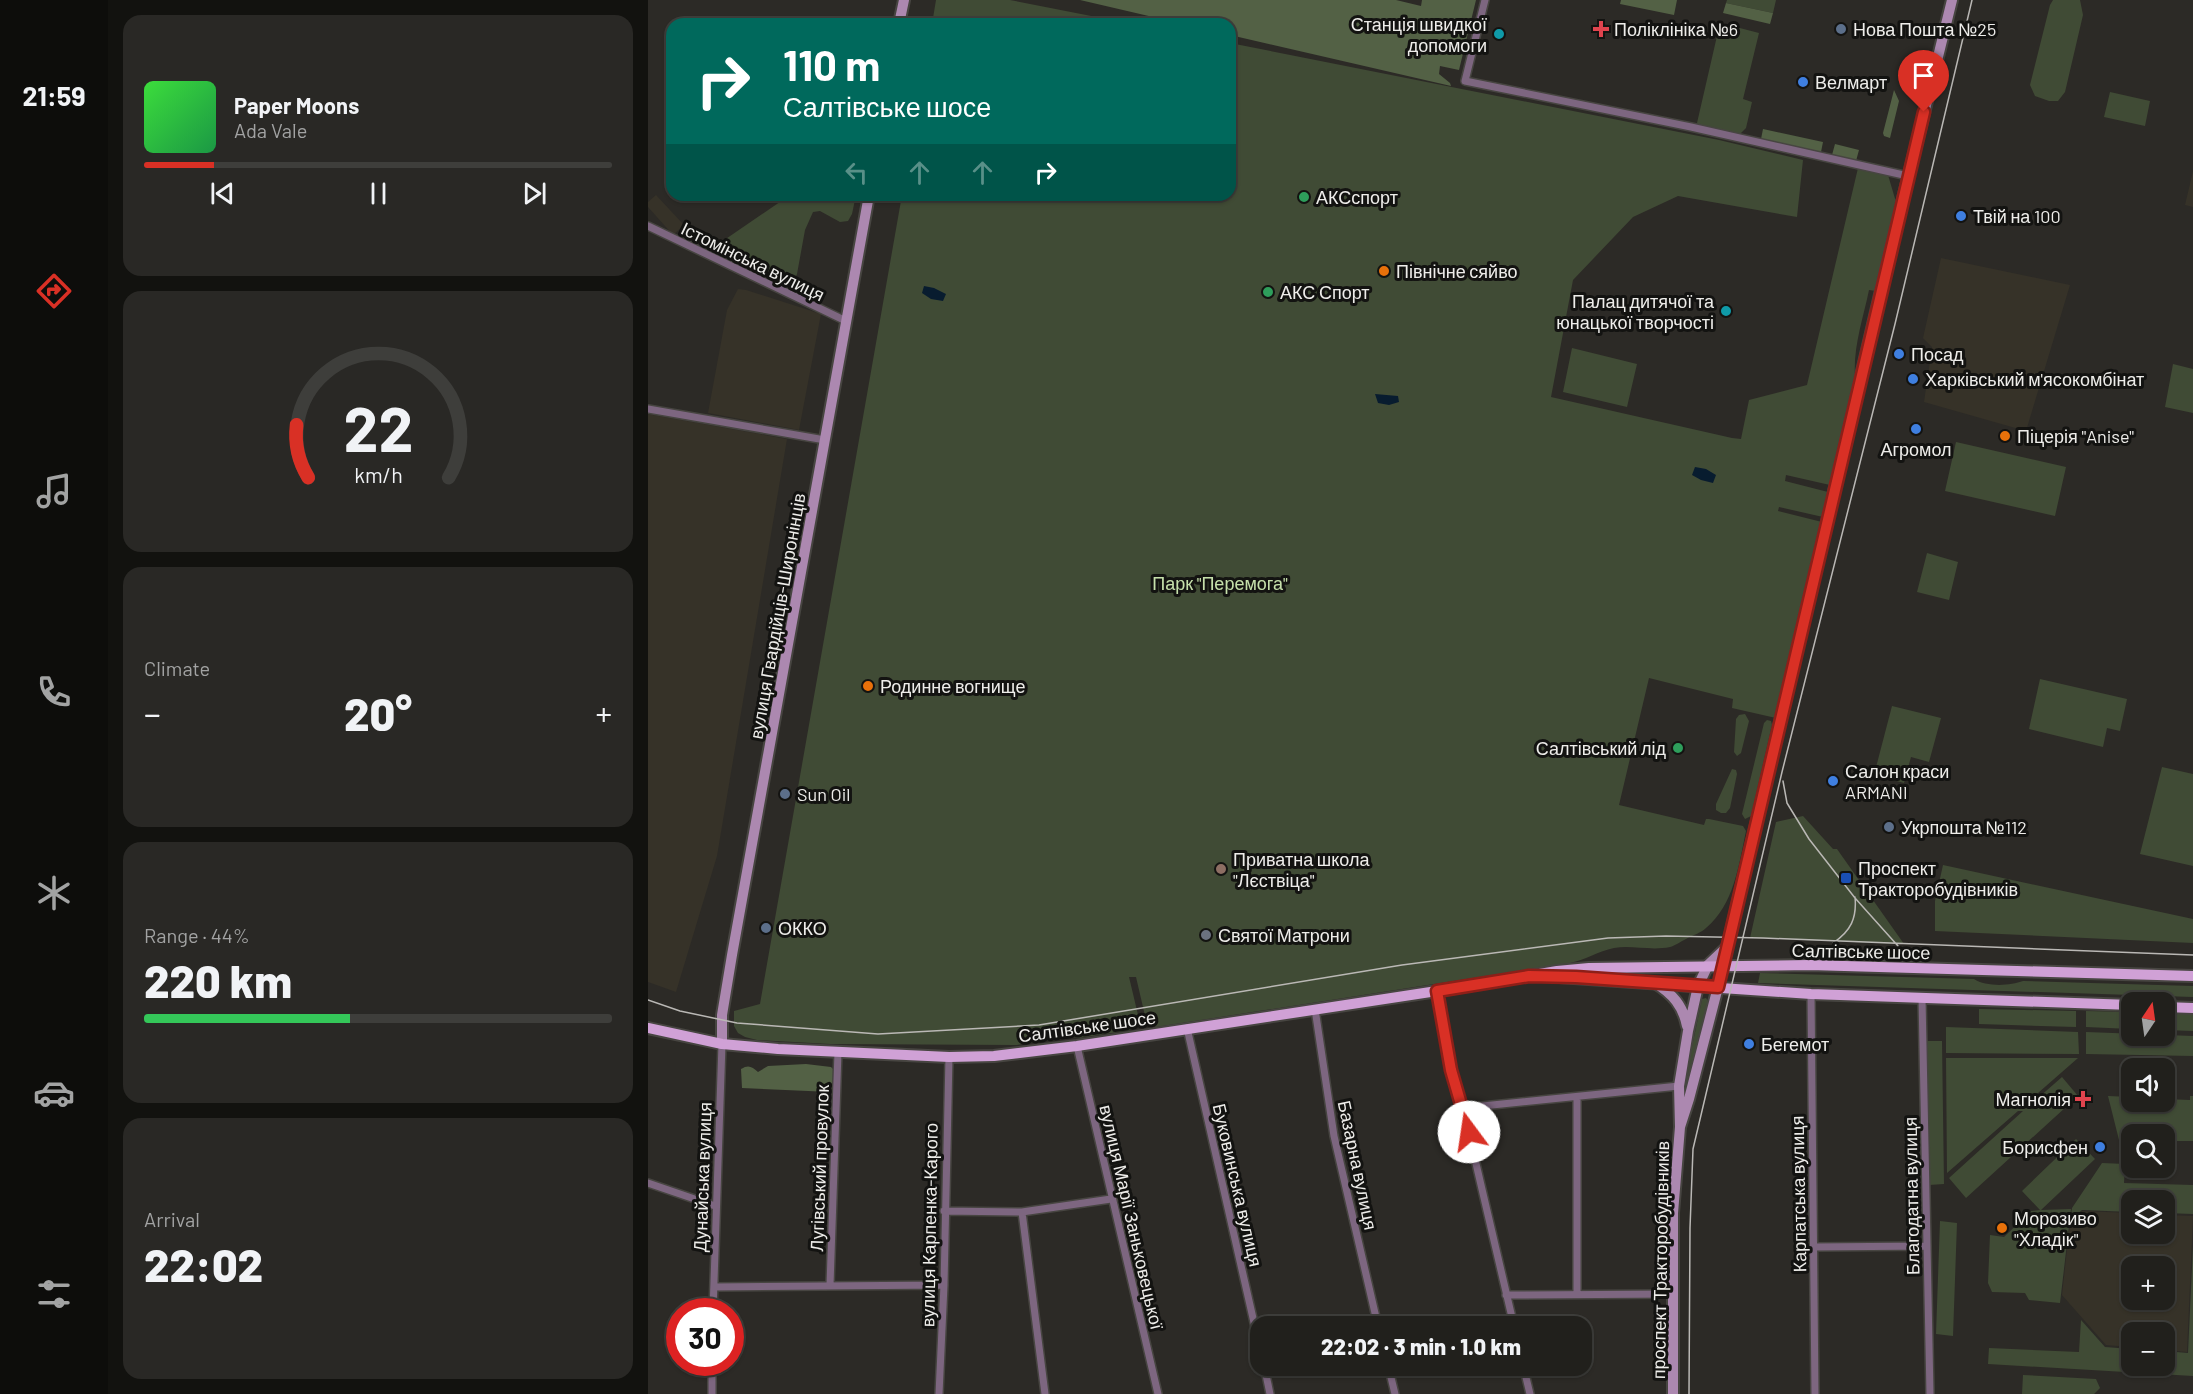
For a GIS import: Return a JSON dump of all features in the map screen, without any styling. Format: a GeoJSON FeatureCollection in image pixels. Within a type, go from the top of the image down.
{"type":"FeatureCollection","features":[{"type":"Feature","properties":{"kind":"main road"},"geometry":{"type":"LineString","coordinates":[[900,18],[904,0]]}},
{"type":"Feature","properties":{"kind":"main road","name":"проспект Тракторобудівників"},"geometry":{"type":"LineString","coordinates":[[1680,1127],[1718,987],[1908,176],[1952,0]]}},
{"type":"Feature","properties":{"kind":"main road","name":"вулиця Гвардійців-Широнінців"},"geometry":{"type":"LineString","coordinates":[[722,1044],[722,1015],[732,955],[868,201]]}},
{"type":"Feature","properties":{"kind":"main road","name":"проспект Тракторобудівників"},"geometry":{"type":"LineString","coordinates":[[1673,1394],[1673,1213],[1680,1127],[1679,1086],[1698,986],[1708,965],[1726,947]]}},
{"type":"Feature","properties":{"kind":"main road","name":"Салтівське шосе"},"geometry":{"type":"LineString","coordinates":[[648,1028],[722,1044],[949,1057],[994,1056],[1077,1046],[1589,968],[1810,965],[2193,976]]}},
{"type":"Feature","properties":{"kind":"main road","name":"Салтівське шосе"},"geometry":{"type":"LineString","coordinates":[[1529,976],[1811,994],[2121,1005]]}},
{"type":"Feature","properties":{"kind":"main road"},"geometry":{"type":"LineString","coordinates":[[1655,983],[1668,991],[1678,1002],[1685,1016],[1688,1031]]}},
{"type":"Feature","properties":{"kind":"main road"},"geometry":{"type":"LineString","coordinates":[[2175,1007],[2193,1008]]}},
{"type":"Feature","properties":{"kind":"street"},"geometry":{"type":"LineString","coordinates":[[1485,0],[1465,81],[1690,127],[1908,176]]}},
{"type":"Feature","properties":{"kind":"street","name":"Істомінська вулиця"},"geometry":{"type":"LineString","coordinates":[[648,226],[846,321]]}},
{"type":"Feature","properties":{"kind":"street"},"geometry":{"type":"LineString","coordinates":[[648,409],[825,440]]}},
{"type":"Feature","properties":{"kind":"street"},"geometry":{"type":"LineString","coordinates":[[1437,991],[1451,1070],[1463,1108],[1512,1316]]}},
{"type":"Feature","properties":{"kind":"street","name":"Карпатська вулиця"},"geometry":{"type":"LineString","coordinates":[[1811,994],[1815,1394]]}},
{"type":"Feature","properties":{"kind":"street","name":"Благодатна вулиця"},"geometry":{"type":"LineString","coordinates":[[1922,998],[1930,1394]]}},
{"type":"Feature","properties":{"kind":"street","name":"Базарна вулиця"},"geometry":{"type":"LineString","coordinates":[[1316,1009],[1334,1136],[1376,1316]]}},
{"type":"Feature","properties":{"kind":"street","name":"Буковинська вулиця"},"geometry":{"type":"LineString","coordinates":[[1186,1028],[1252,1316]]}},
{"type":"Feature","properties":{"kind":"street","name":"Дунайська вулиця"},"geometry":{"type":"LineString","coordinates":[[714,1298],[722,1044]]}},
{"type":"Feature","properties":{"kind":"street","name":"вулиця Марії Заньковецької"},"geometry":{"type":"LineString","coordinates":[[1077,1046],[1158,1394]]}},
{"type":"Feature","properties":{"kind":"street","name":"Лугівський провулок"},"geometry":{"type":"LineString","coordinates":[[830,1285],[838,1052]]}},
{"type":"Feature","properties":{"kind":"street","name":"вулиця Карпенка-Карого"},"geometry":{"type":"LineString","coordinates":[[939,1394],[949,1057]]}},
{"type":"Feature","properties":{"kind":"street"},"geometry":{"type":"LineString","coordinates":[[1463,1108],[1679,1086]]}},
{"type":"Feature","properties":{"kind":"street"},"geometry":{"type":"LineString","coordinates":[[1577,1098],[1577,1294]]}},
{"type":"Feature","properties":{"kind":"street"},"geometry":{"type":"LineString","coordinates":[[648,1183],[715,1206]]}},
{"type":"Feature","properties":{"kind":"street"},"geometry":{"type":"LineString","coordinates":[[944,1211],[1022,1212],[1111,1199]]}},
{"type":"Feature","properties":{"kind":"street"},"geometry":{"type":"LineString","coordinates":[[1022,1212],[1045,1394]]}},
{"type":"Feature","properties":{"kind":"street"},"geometry":{"type":"LineString","coordinates":[[1814,1247],[1927,1246]]}},
{"type":"Feature","properties":{"kind":"street"},"geometry":{"type":"LineString","coordinates":[[714,1287],[944,1285]]}},
{"type":"Feature","properties":{"kind":"street"},"geometry":{"type":"LineString","coordinates":[[1506,1294],[1673,1294]]}},
{"type":"Feature","properties":{"kind":"street"},"geometry":{"type":"LineString","coordinates":[[712,1376],[712,1394]]}},
{"type":"Feature","properties":{"kind":"street"},"geometry":{"type":"LineString","coordinates":[[1266,1376],[1270,1394]]}},
{"type":"Feature","properties":{"kind":"street"},"geometry":{"type":"LineString","coordinates":[[1391,1376],[1395,1394]]}},
{"type":"Feature","properties":{"kind":"street"},"geometry":{"type":"LineString","coordinates":[[1526,1376],[1530,1394]]}},
{"type":"Feature","properties":{"kind":"shaded area"},"geometry":{"type":"Polygon","coordinates":[[[2193,171],[2193,207],[2185,205],[2193,171]]]}},
{"type":"Feature","properties":{"kind":"shaded area"},"geometry":{"type":"Polygon","coordinates":[[[656,195],[684,225],[673,235],[648,207],[648,202],[656,195]]]}},
{"type":"Feature","properties":{"kind":"shaded area"},"geometry":{"type":"Polygon","coordinates":[[[1941,258],[2070,285],[2026,431],[1924,402],[1932,347],[1923,338],[1941,258]]]}},
{"type":"Feature","properties":{"kind":"shaded area"},"geometry":{"type":"Polygon","coordinates":[[[738,289],[821,314],[799,430],[708,413],[727,310],[738,289]]]}},
{"type":"Feature","properties":{"kind":"shaded area"},"geometry":{"type":"Polygon","coordinates":[[[648,414],[787,439],[717,856],[676,992],[648,982],[648,414]]]}},
{"type":"Feature","properties":{"kind":"shaded area"},"geometry":{"type":"Polygon","coordinates":[[[2082,1211],[2121,1213],[2121,1244],[2175,1244],[2175,1215],[2193,1216],[2187,1352],[2175,1351],[2175,1322],[2121,1322],[2121,1346],[2106,1345],[2062,1295],[2070,1222],[2082,1211]]]}},
{"type":"Feature","properties":{"kind":"green space"},"geometry":{"type":"Polygon","coordinates":[[[936,0],[1010,0],[1102,18],[933,18],[936,0]]]}},
{"type":"Feature","properties":{"kind":"green space"},"geometry":{"type":"Polygon","coordinates":[[[1080,0],[1396,0],[1421,6],[1422,0],[1476,0],[1459,70],[1440,66],[1439,74],[1451,86],[1236,36],[1236,18],[1157,18],[1080,0]]]}},
{"type":"Feature","properties":{"kind":"green space"},"geometry":{"type":"Polygon","coordinates":[[[1621,0],[1677,0],[1674,15],[1620,4],[1621,0]]]}},
{"type":"Feature","properties":{"kind":"green space"},"geometry":{"type":"Polygon","coordinates":[[[1727,0],[1776,0],[1773,13],[1726,3],[1727,0]]]}},
{"type":"Feature","properties":{"kind":"green space"},"geometry":{"type":"Polygon","coordinates":[[[2053,0],[2080,0],[2083,15],[2065,92],[2058,101],[2049,101],[2035,96],[2030,85],[2053,0]]]}},
{"type":"Feature","properties":{"kind":"green space"},"geometry":{"type":"Polygon","coordinates":[[[1726,3],[1773,13],[1770,24],[1723,13],[1726,3]]]}},
{"type":"Feature","properties":{"kind":"green space"},"geometry":{"type":"Polygon","coordinates":[[[1732,26],[1759,33],[1743,99],[1752,102],[1746,128],[1738,136],[1699,127],[1697,123],[1717,36],[1719,31],[1732,26]]]}},
{"type":"Feature","properties":{"kind":"green space","name":"Парк \"Перемога\""},"geometry":{"type":"Polygon","coordinates":[[[1236,44],[1719,140],[1803,160],[1797,217],[1678,196],[1633,217],[1573,280],[1551,397],[1741,439],[1749,400],[1807,385],[1858,168],[1888,175],[1896,202],[1876,291],[1869,290],[1861,322],[1855,377],[1830,485],[1786,475],[1785,481],[1828,492],[1823,517],[1779,507],[1778,511],[1822,522],[1776,718],[1732,708],[1733,699],[1649,678],[1619,805],[1704,825],[1706,819],[1709,819],[1743,826],[1746,831],[1738,870],[1729,896],[1715,919],[1704,930],[1670,947],[1614,948],[1570,963],[1156,1027],[1146,1020],[1136,977],[1129,977],[1139,1019],[1138,1025],[1131,1030],[1079,1038],[1066,1036],[1017,1045],[830,1044],[757,1040],[738,1033],[734,1026],[734,1011],[760,1004],[901,201],[1236,201],[1236,44]]]}},
{"type":"Feature","properties":{"kind":"green space"},"geometry":{"type":"Polygon","coordinates":[[[1894,90],[1899,101],[1890,138],[1884,136],[1883,133],[1894,90]]]}},
{"type":"Feature","properties":{"kind":"green space"},"geometry":{"type":"Polygon","coordinates":[[[2110,92],[2150,101],[2145,126],[2104,117],[2110,92]]]}},
{"type":"Feature","properties":{"kind":"green space"},"geometry":{"type":"Polygon","coordinates":[[[1763,129],[1823,142],[1821,152],[1761,139],[1763,129]]]}},
{"type":"Feature","properties":{"kind":"green space"},"geometry":{"type":"Polygon","coordinates":[[[1835,144],[1859,150],[1856,161],[1832,155],[1835,144]]]}},
{"type":"Feature","properties":{"kind":"green space"},"geometry":{"type":"Polygon","coordinates":[[[781,201],[855,201],[848,221],[840,222],[820,211],[813,212],[805,230],[794,281],[761,271],[716,249],[717,245],[781,201]]]}},
{"type":"Feature","properties":{"kind":"green space"},"geometry":{"type":"Polygon","coordinates":[[[1572,348],[1637,364],[1627,407],[1563,392],[1572,348]]]}},
{"type":"Feature","properties":{"kind":"green space"},"geometry":{"type":"Polygon","coordinates":[[[2173,364],[2193,369],[2193,413],[2165,407],[2173,364]]]}},
{"type":"Feature","properties":{"kind":"green space"},"geometry":{"type":"Polygon","coordinates":[[[1956,442],[2066,467],[2055,516],[1945,491],[1956,442]]]}},
{"type":"Feature","properties":{"kind":"green space"},"geometry":{"type":"Polygon","coordinates":[[[1927,553],[1958,562],[1949,600],[1917,592],[1927,553]]]}},
{"type":"Feature","properties":{"kind":"green space"},"geometry":{"type":"Polygon","coordinates":[[[2040,679],[2127,699],[2120,731],[2107,728],[2103,747],[2029,729],[2040,679]]]}},
{"type":"Feature","properties":{"kind":"green space"},"geometry":{"type":"Polygon","coordinates":[[[1892,706],[1941,718],[1929,762],[1911,757],[1904,783],[1874,775],[1892,706]]]}},
{"type":"Feature","properties":{"kind":"green space"},"geometry":{"type":"Polygon","coordinates":[[[1745,714],[1749,721],[1741,753],[1737,756],[1734,752],[1736,719],[1739,715],[1745,714]]]}},
{"type":"Feature","properties":{"kind":"green space"},"geometry":{"type":"Polygon","coordinates":[[[1767,720],[1771,721],[1772,725],[1751,816],[1745,819],[1742,814],[1764,723],[1767,720]]]}},
{"type":"Feature","properties":{"kind":"green space"},"geometry":{"type":"Polygon","coordinates":[[[2162,767],[2193,774],[2193,866],[2140,854],[2162,767]]]}},
{"type":"Feature","properties":{"kind":"green space"},"geometry":{"type":"Polygon","coordinates":[[[1732,769],[1736,770],[1737,774],[1730,808],[1726,813],[1721,813],[1716,810],[1716,804],[1732,769]]]}},
{"type":"Feature","properties":{"kind":"green space"},"geometry":{"type":"Polygon","coordinates":[[[1803,816],[1833,849],[1837,849],[1904,944],[1750,938],[1776,822],[1803,816]]]}},
{"type":"Feature","properties":{"kind":"green space"},"geometry":{"type":"Polygon","coordinates":[[[1943,865],[2193,919],[2193,943],[1935,931],[1935,901],[1943,865]]]}},
{"type":"Feature","properties":{"kind":"green space"},"geometry":{"type":"Polygon","coordinates":[[[1760,973],[1974,979],[1998,985],[2023,981],[2193,986],[2193,997],[2175,996],[2175,992],[2121,992],[2121,995],[1758,983],[1760,973]]]}},
{"type":"Feature","properties":{"kind":"green space"},"geometry":{"type":"Polygon","coordinates":[[[1706,998],[1708,1001],[1690,1076],[1686,1075],[1702,999],[1706,998]]]}},
{"type":"Feature","properties":{"kind":"green space"},"geometry":{"type":"Polygon","coordinates":[[[1979,1009],[2076,1011],[2076,1027],[1979,1024],[1979,1009]]]}},
{"type":"Feature","properties":{"kind":"green space"},"geometry":{"type":"Polygon","coordinates":[[[2086,1011],[2121,1012],[2121,1029],[2086,1027],[2086,1011]]]}},
{"type":"Feature","properties":{"kind":"green space"},"geometry":{"type":"Polygon","coordinates":[[[2175,1013],[2193,1014],[2193,1031],[2175,1030],[2175,1013]]]}},
{"type":"Feature","properties":{"kind":"green space"},"geometry":{"type":"Polygon","coordinates":[[[1946,1027],[2078,1032],[2079,1054],[1946,1053],[1946,1027]]]}},
{"type":"Feature","properties":{"kind":"green space"},"geometry":{"type":"Polygon","coordinates":[[[2086,1032],[2121,1033],[2121,1046],[2175,1046],[2175,1035],[2193,1036],[2193,1056],[2086,1054],[2086,1032]]]}},
{"type":"Feature","properties":{"kind":"green space"},"geometry":{"type":"Polygon","coordinates":[[[1926,1041],[1942,1041],[1944,1184],[1929,1185],[1926,1041]]]}},
{"type":"Feature","properties":{"kind":"green space"},"geometry":{"type":"Polygon","coordinates":[[[1946,1058],[2078,1058],[2029,1101],[2029,1106],[2062,1077],[2078,1096],[1966,1198],[1949,1178],[2023,1111],[2018,1111],[1947,1173],[1946,1058]]]}},
{"type":"Feature","properties":{"kind":"green space"},"geometry":{"type":"Polygon","coordinates":[[[806,1064],[833,1069],[835,1082],[831,1092],[742,1088],[741,1069],[744,1067],[750,1067],[758,1072],[768,1066],[806,1064]]]}},
{"type":"Feature","properties":{"kind":"green space"},"geometry":{"type":"Polygon","coordinates":[[[2108,1096],[2121,1097],[2121,1112],[2175,1112],[2175,1099],[2190,1100],[2190,1096],[2193,1096],[2193,1141],[2175,1141],[2175,1124],[2121,1124],[2121,1140],[2119,1140],[2108,1096]]]}},
{"type":"Feature","properties":{"kind":"green space"},"geometry":{"type":"Polygon","coordinates":[[[2076,1139],[2095,1159],[2041,1210],[2071,1209],[2060,1303],[2029,1300],[2025,1293],[1992,1292],[1988,1283],[1990,1235],[2004,1237],[2031,1211],[2040,1210],[2022,1191],[2076,1139]]]}},
{"type":"Feature","properties":{"kind":"green space"},"geometry":{"type":"Polygon","coordinates":[[[2102,1163],[2121,1164],[2121,1178],[2124,1178],[2124,1183],[2193,1185],[2193,1214],[2175,1213],[2175,1190],[2121,1190],[2121,1212],[2082,1210],[2070,1221],[2072,1208],[2102,1163]]]}},
{"type":"Feature","properties":{"kind":"green space"},"geometry":{"type":"Polygon","coordinates":[[[1940,1221],[1957,1223],[1953,1336],[1936,1334],[1940,1221]]]}},
{"type":"Feature","properties":{"kind":"green space"},"geometry":{"type":"Polygon","coordinates":[[[2193,1246],[2193,1376],[2175,1375],[2175,1352],[2188,1353],[2193,1246]]]}},
{"type":"Feature","properties":{"kind":"green space"},"geometry":{"type":"Polygon","coordinates":[[[2081,1320],[2105,1347],[2121,1348],[2121,1372],[1988,1364],[1989,1348],[2079,1352],[2081,1320]]]}},
{"type":"Feature","properties":{"kind":"green space"},"geometry":{"type":"Polygon","coordinates":[[[2023,1375],[2096,1379],[2100,1388],[2094,1394],[2022,1394],[2023,1375]]]}},
{"type":"Feature","properties":{"kind":"water"},"geometry":{"type":"Polygon","coordinates":[[[924,286],[946,294],[943,301],[931,299],[922,293],[924,286]]]}},
{"type":"Feature","properties":{"kind":"water"},"geometry":{"type":"Polygon","coordinates":[[[1375,394],[1398,396],[1399,402],[1389,405],[1378,403],[1375,394]]]}},
{"type":"Feature","properties":{"kind":"water"},"geometry":{"type":"Polygon","coordinates":[[[1695,467],[1706,469],[1716,475],[1713,483],[1692,475],[1695,467]]]}},
{"type":"Feature","properties":{"kind":"tram line"},"geometry":{"type":"LineString","coordinates":[[1689,1394],[1693,1149],[1782,772],[1895,324],[1972,0]]}},
{"type":"Feature","properties":{"kind":"tram line"},"geometry":{"type":"LineString","coordinates":[[1783,781],[1787,803],[1809,839],[1855,898],[1898,946]]}},
{"type":"Feature","properties":{"kind":"tram line"},"geometry":{"type":"LineString","coordinates":[[1833,943],[1852,923],[1855,897]]}},
{"type":"Feature","properties":{"kind":"tram line"},"geometry":{"type":"LineString","coordinates":[[648,1000],[680,1011],[737,1023],[878,1034],[1039,1025],[1402,965],[1608,938],[1666,936],[1763,938],[2193,955]]}},
{"type":"Feature","properties":{"kind":"place","name":"Поліклініка №6"},"geometry":{"type":"Point","coordinates":[1601,29]}},
{"type":"Feature","properties":{"kind":"place","name":"Нова Пошта №25"},"geometry":{"type":"Point","coordinates":[1841,29]}},
{"type":"Feature","properties":{"kind":"place","name":"Станція швидкої допомоги"},"geometry":{"type":"Point","coordinates":[1499,34]}},
{"type":"Feature","properties":{"kind":"place","name":"Велмарт"},"geometry":{"type":"Point","coordinates":[1803,82]}},
{"type":"Feature","properties":{"kind":"place","name":"АКСспорт"},"geometry":{"type":"Point","coordinates":[1304,197]}},
{"type":"Feature","properties":{"kind":"place","name":"Твій на 100"},"geometry":{"type":"Point","coordinates":[1961,216]}},
{"type":"Feature","properties":{"kind":"place","name":"Північне сяйво"},"geometry":{"type":"Point","coordinates":[1384,271]}},
{"type":"Feature","properties":{"kind":"place","name":"АКС Спорт"},"geometry":{"type":"Point","coordinates":[1268,292]}},
{"type":"Feature","properties":{"kind":"place","name":"Палац дитячої та юнацької творчості"},"geometry":{"type":"Point","coordinates":[1726,311]}},
{"type":"Feature","properties":{"kind":"place","name":"Посад"},"geometry":{"type":"Point","coordinates":[1899,354]}},
{"type":"Feature","properties":{"kind":"place","name":"Харківський м'ясокомбінат"},"geometry":{"type":"Point","coordinates":[1913,379]}},
{"type":"Feature","properties":{"kind":"place","name":"Агромол"},"geometry":{"type":"Point","coordinates":[1916,429]}},
{"type":"Feature","properties":{"kind":"place","name":"Піцерія \"Anise\""},"geometry":{"type":"Point","coordinates":[2005,436]}},
{"type":"Feature","properties":{"kind":"place","name":"Родинне вогнище"},"geometry":{"type":"Point","coordinates":[868,686]}},
{"type":"Feature","properties":{"kind":"place","name":"Салтівський лід"},"geometry":{"type":"Point","coordinates":[1678,748]}},
{"type":"Feature","properties":{"kind":"place","name":"Салон краси ARMANI"},"geometry":{"type":"Point","coordinates":[1833,781]}},
{"type":"Feature","properties":{"kind":"place","name":"Sun Oil"},"geometry":{"type":"Point","coordinates":[785,794]}},
{"type":"Feature","properties":{"kind":"place","name":"Укрпошта №112"},"geometry":{"type":"Point","coordinates":[1889,827]}},
{"type":"Feature","properties":{"kind":"place","name":"Приватна школа \"Лєствіца\""},"geometry":{"type":"Point","coordinates":[1221,869]}},
{"type":"Feature","properties":{"kind":"place","name":"Проспект Тракторобудівників"},"geometry":{"type":"Point","coordinates":[1846,878]}},
{"type":"Feature","properties":{"kind":"place","name":"ОККО"},"geometry":{"type":"Point","coordinates":[766,928]}},
{"type":"Feature","properties":{"kind":"place","name":"Святої Матрони"},"geometry":{"type":"Point","coordinates":[1206,935]}},
{"type":"Feature","properties":{"kind":"place","name":"Бегемот"},"geometry":{"type":"Point","coordinates":[1749,1044]}},
{"type":"Feature","properties":{"kind":"place","name":"Магнолія"},"geometry":{"type":"Point","coordinates":[2083,1099]}},
{"type":"Feature","properties":{"kind":"place","name":"Борисфен"},"geometry":{"type":"Point","coordinates":[2100,1147]}},
{"type":"Feature","properties":{"kind":"place","name":"Морозиво \"Хладік\""},"geometry":{"type":"Point","coordinates":[2002,1228]}},
{"type":"Feature","properties":{"kind":"route"},"geometry":{"type":"LineString","coordinates":[[1469,1132],[1451,1070],[1437,991],[1529,976],[1718,987],[1924,112]]}}]}
